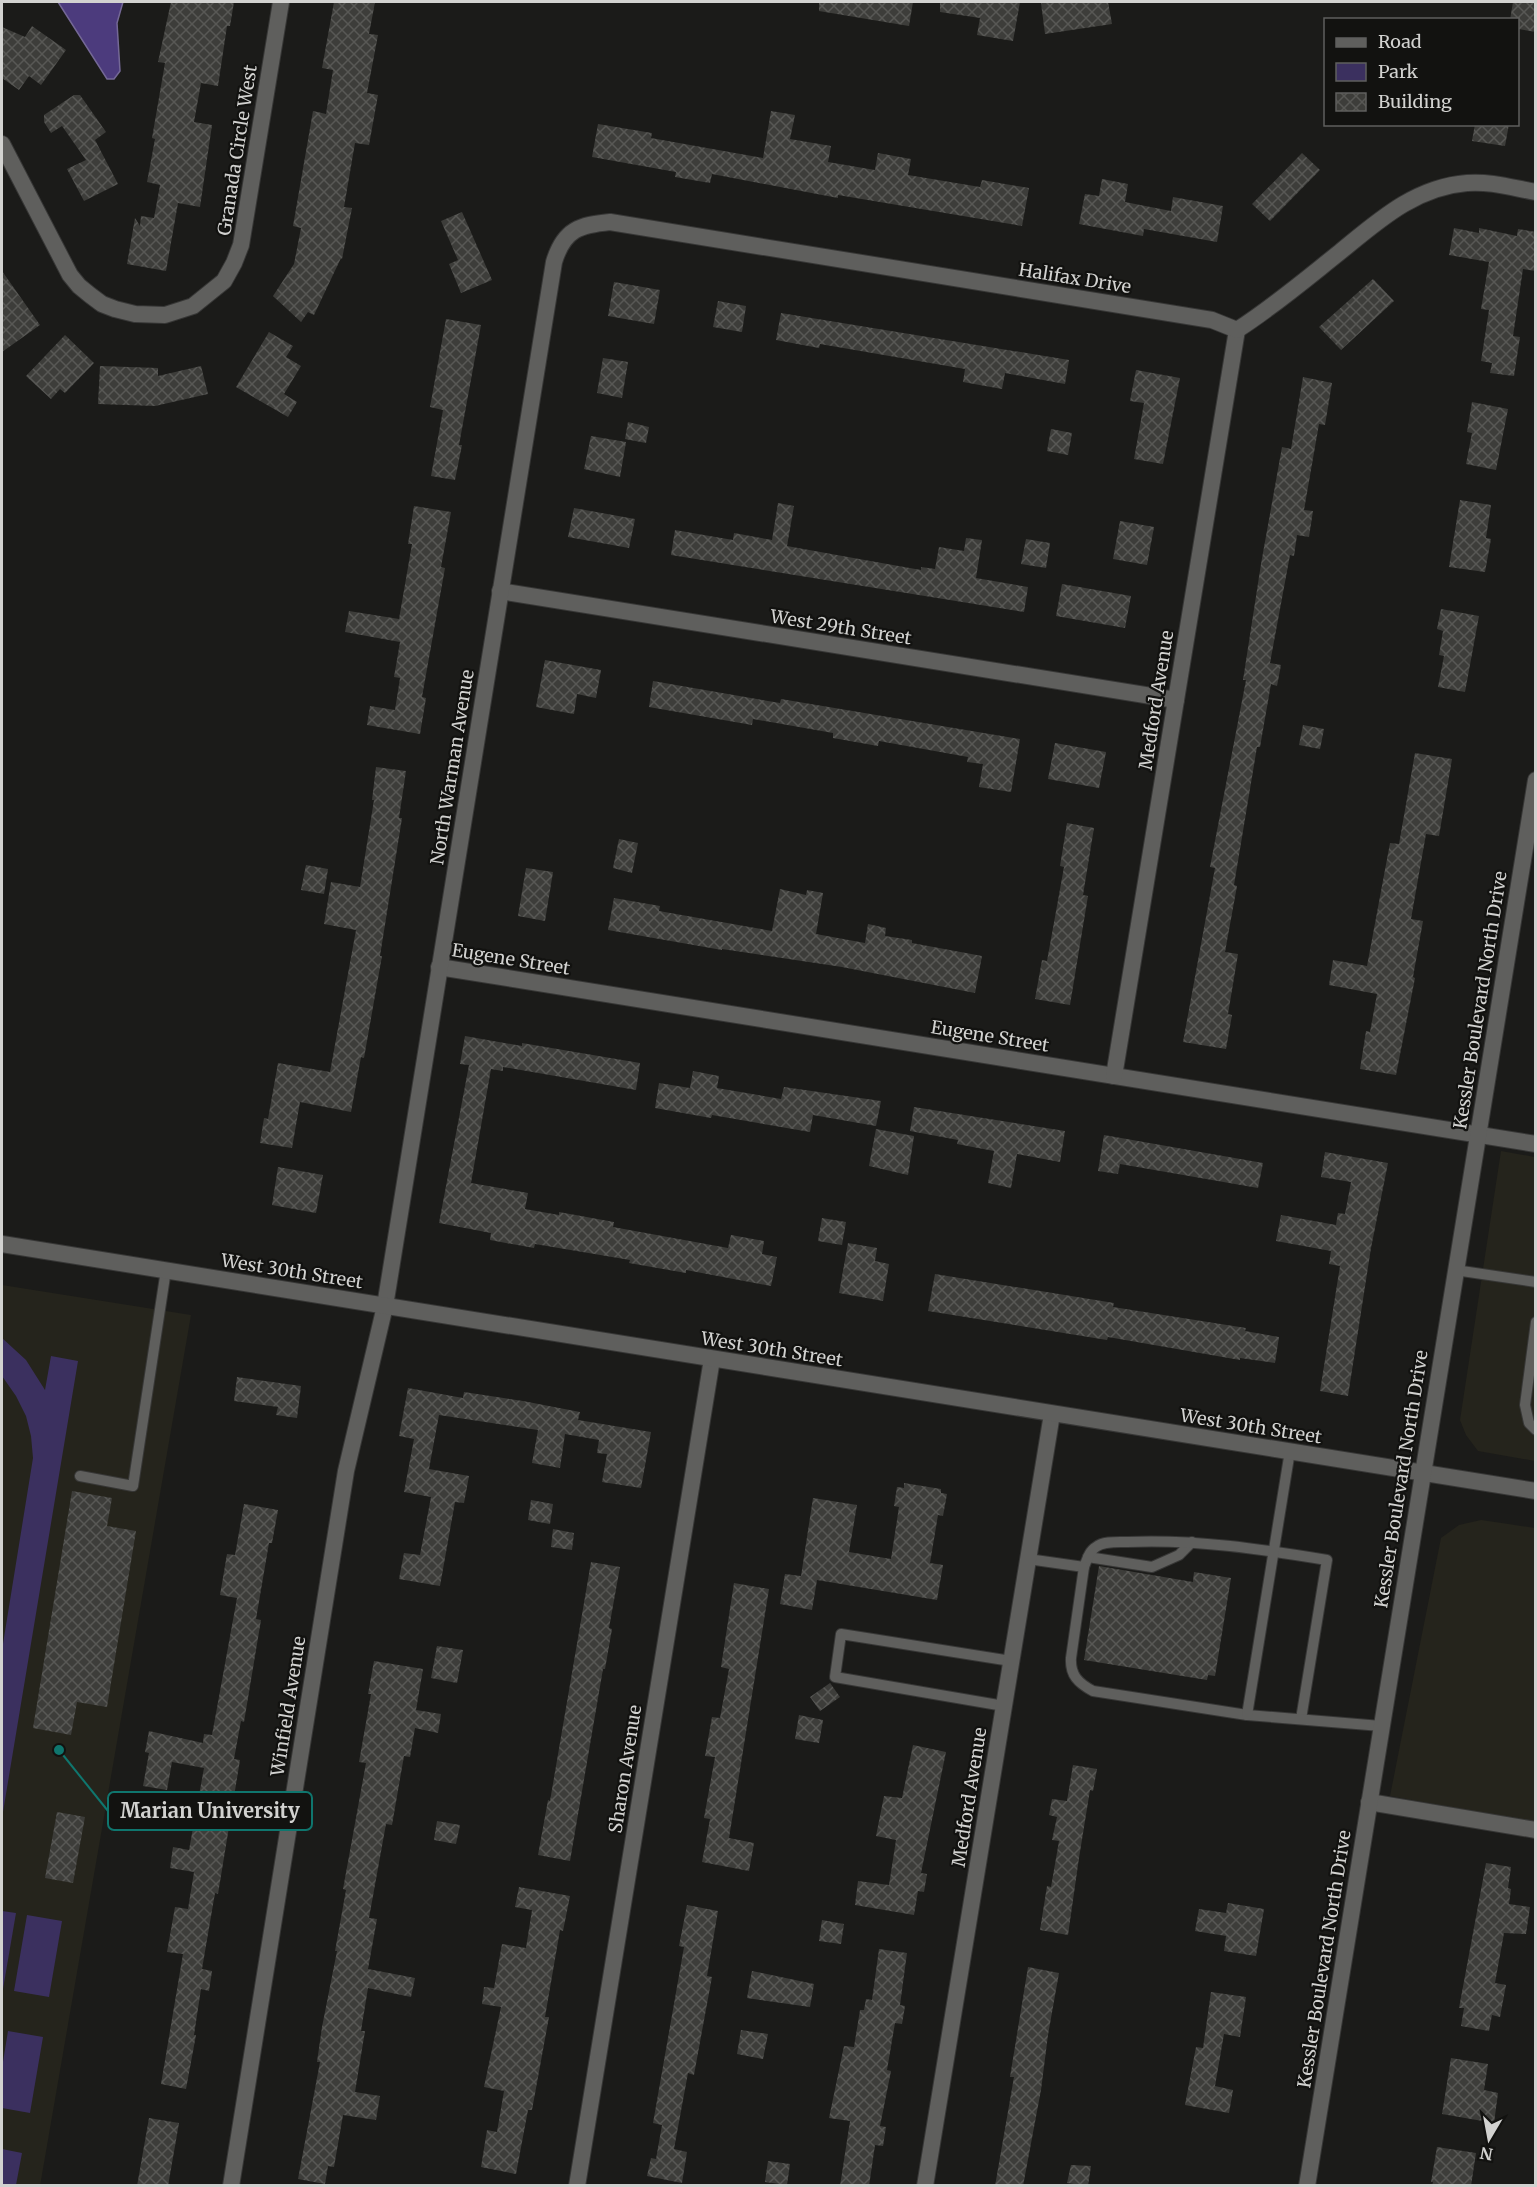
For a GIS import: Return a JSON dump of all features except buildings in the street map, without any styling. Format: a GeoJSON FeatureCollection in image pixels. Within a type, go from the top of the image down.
{"type":"FeatureCollection","features":[{"type":"Feature","properties":{"kind":"street","name":"Granada Circle West"},"geometry":{"type":"LineString","coordinates":[[2,144],[63,264],[79,286],[102,304],[135,314],[165,315],[193,306],[224,281],[241,244],[281,2]]}},
{"type":"Feature","properties":{"kind":"street"},"geometry":{"type":"LineString","coordinates":[[1237,330],[1263,313],[1392,210],[1418,195],[1468,183],[1536,192]]}},
{"type":"Feature","properties":{"kind":"street","name":"Halifax Drive"},"geometry":{"type":"LineString","coordinates":[[567,237],[587,224],[610,222],[1212,320],[1237,330]]}},
{"type":"Feature","properties":{"kind":"street","name":"North Warman Avenue"},"geometry":{"type":"LineString","coordinates":[[385,1306],[554,262],[558,249],[567,237]]}},
{"type":"Feature","properties":{"kind":"street","name":"Medford Avenue"},"geometry":{"type":"LineString","coordinates":[[1114,1076],[1237,330]]}},
{"type":"Feature","properties":{"kind":"street","name":"West 29th Street"},"geometry":{"type":"LineString","coordinates":[[500,591],[1176,700]]}},
{"type":"Feature","properties":{"kind":"street","name":"Kessler Boulevard North Drive"},"geometry":{"type":"LineString","coordinates":[[1307,2186],[1536,780]]}},
{"type":"Feature","properties":{"kind":"street","name":"Eugene Street"},"geometry":{"type":"LineString","coordinates":[[439,967],[1536,1144]]}},
{"type":"Feature","properties":{"kind":"street","name":"West 30th Street"},"geometry":{"type":"LineString","coordinates":[[2,1244],[1536,1491]]}},
{"type":"Feature","properties":{"kind":"street","name":"Winfield Avenue"},"geometry":{"type":"LineString","coordinates":[[231,2186],[346,1471],[385,1306]]}},
{"type":"Feature","properties":{"kind":"street","name":"Sharon Avenue"},"geometry":{"type":"LineString","coordinates":[[577,2186],[712,1359]]}},
{"type":"Feature","properties":{"kind":"street","name":"Medford Avenue"},"geometry":{"type":"LineString","coordinates":[[925,2186],[1052,1414]]}},
{"type":"Feature","properties":{"kind":"street"},"geometry":{"type":"LineString","coordinates":[[1369,1802],[1536,1830]]}},
{"type":"Feature","properties":{"kind":"lane"},"geometry":{"type":"LineString","coordinates":[[80,1476],[133,1486],[166,1270]]}},
{"type":"Feature","properties":{"kind":"lane"},"geometry":{"type":"LineString","coordinates":[[1455,1270],[1536,1282]]}},
{"type":"Feature","properties":{"kind":"lane"},"geometry":{"type":"LineString","coordinates":[[1536,1322],[1525,1405],[1529,1423],[1536,1430]]}},
{"type":"Feature","properties":{"kind":"lane"},"geometry":{"type":"LineString","coordinates":[[1247,1715],[1290,1451]]}},
{"type":"Feature","properties":{"kind":"lane"},"geometry":{"type":"LineString","coordinates":[[1301,1719],[1327,1560],[1192,1542],[1157,1540],[1112,1542],[1097,1546],[1086,1562],[1071,1658],[1070,1670],[1081,1685],[1093,1691],[1247,1715],[1381,1726]]}},
{"type":"Feature","properties":{"kind":"lane"},"geometry":{"type":"LineString","coordinates":[[1028,1560],[1152,1568],[1179,1555],[1192,1542]]}},
{"type":"Feature","properties":{"kind":"lane"},"geometry":{"type":"LineString","coordinates":[[1004,1707],[835,1677],[841,1634],[1011,1661]]}},
{"type":"Feature","properties":{"kind":"shaded area"},"geometry":{"type":"Polygon","coordinates":[[[58,2],[123,2],[117,23],[120,71],[114,79],[107,79],[58,2]]]}},
{"type":"Feature","properties":{"kind":"shaded area"},"geometry":{"type":"Polygon","coordinates":[[[1501,1151],[1535,1157],[1535,1461],[1478,1451],[1466,1435],[1460,1420],[1501,1151]]]}},
{"type":"Feature","properties":{"kind":"shaded area"},"geometry":{"type":"Polygon","coordinates":[[[2,1285],[191,1315],[40,2186],[2,2185],[2,1285]]]}},
{"type":"Feature","properties":{"kind":"shaded area"},"geometry":{"type":"Polygon","coordinates":[[[1481,1520],[1535,1528],[1535,1822],[1390,1796],[1441,1538],[1459,1525],[1481,1520]]]}},
{"type":"Feature","properties":{"kind":"green space"},"geometry":{"type":"Polygon","coordinates":[[[2,1338],[26,1360],[45,1390],[51,1356],[78,1361],[2,1818],[2,1650],[33,1458],[26,1416],[2,1376],[2,1338]]]}},
{"type":"Feature","properties":{"kind":"green space"},"geometry":{"type":"Polygon","coordinates":[[[2,1911],[16,1913],[3,1989],[2,1989],[2,1911]]]}},
{"type":"Feature","properties":{"kind":"green space"},"geometry":{"type":"Polygon","coordinates":[[[27,1915],[62,1921],[49,1997],[14,1991],[27,1915]]]}},
{"type":"Feature","properties":{"kind":"green space"},"geometry":{"type":"Polygon","coordinates":[[[8,2031],[43,2037],[30,2113],[2,2108],[2,2068],[8,2031]]]}},
{"type":"Feature","properties":{"kind":"green space"},"geometry":{"type":"Polygon","coordinates":[[[2,2149],[22,2153],[16,2185],[2,2185],[2,2149]]]}},
{"type":"Feature","properties":{"kind":"place","name":"Marian University"},"geometry":{"type":"Point","coordinates":[59,1750]}}]}
